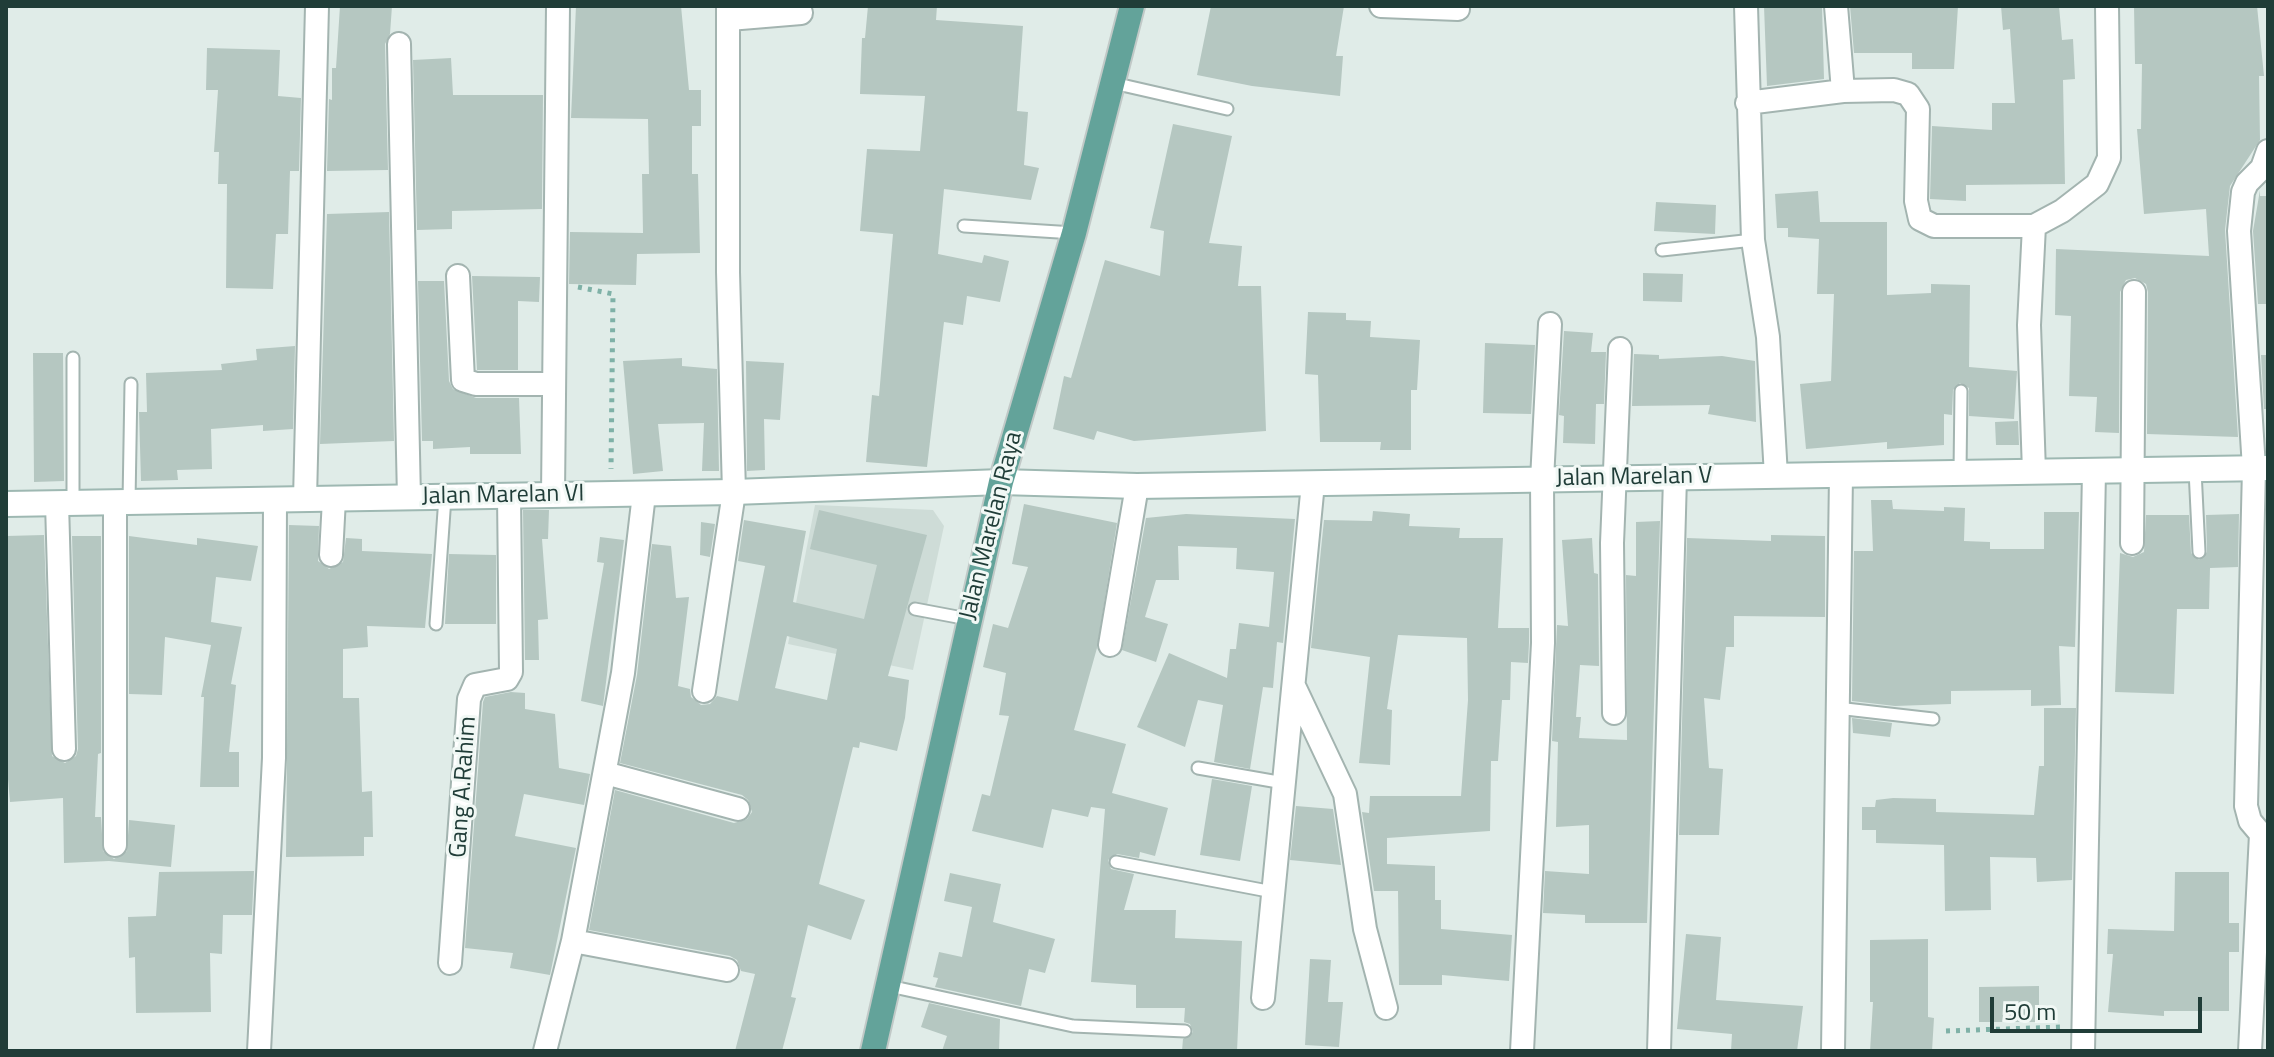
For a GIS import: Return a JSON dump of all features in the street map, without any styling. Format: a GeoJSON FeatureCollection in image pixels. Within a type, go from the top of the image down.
{"type":"FeatureCollection","features":[{"type":"Feature","properties":{"kind":"main road","name":"Jalan Marelan Raya"},"geometry":{"type":"LineString","coordinates":[[873,1051],[1001,482],[1074,233],[1132,6]]}},
{"type":"Feature","properties":{"kind":"street"},"geometry":{"type":"LineString","coordinates":[[305,499],[317,6]]}},
{"type":"Feature","properties":{"kind":"street"},"geometry":{"type":"LineString","coordinates":[[553,495],[558,6]]}},
{"type":"Feature","properties":{"kind":"street"},"geometry":{"type":"LineString","coordinates":[[1381,6],[1458,9]]}},
{"type":"Feature","properties":{"kind":"street"},"geometry":{"type":"LineString","coordinates":[[1746,6],[1753,240],[1768,337],[1776,476]]}},
{"type":"Feature","properties":{"kind":"street"},"geometry":{"type":"LineString","coordinates":[[1836,6],[1843,91]]}},
{"type":"Feature","properties":{"kind":"street"},"geometry":{"type":"LineString","coordinates":[[1747,103],[1843,91],[1894,90],[1908,94],[1916,104],[1916,201],[1920,219],[1924,223],[2034,226],[2062,211],[2097,184],[2109,158],[2107,6]]}},
{"type":"Feature","properties":{"kind":"street"},"geometry":{"type":"LineString","coordinates":[[704,691],[734,492],[728,272],[729,13],[801,13]]}},
{"type":"Feature","properties":{"kind":"street"},"geometry":{"type":"LineString","coordinates":[[399,44],[409,498]]}},
{"type":"Feature","properties":{"kind":"street"},"geometry":{"type":"LineString","coordinates":[[2250,1051],[2261,834],[2250,821],[2246,806],[2261,468],[2239,231],[2243,192],[2262,168],[2268,151]]}},
{"type":"Feature","properties":{"kind":"street"},"geometry":{"type":"LineString","coordinates":[[2034,226],[2029,325],[2034,472]]}},
{"type":"Feature","properties":{"kind":"street"},"geometry":{"type":"LineString","coordinates":[[458,276],[463,380],[476,384],[553,384]]}},
{"type":"Feature","properties":{"kind":"street"},"geometry":{"type":"LineString","coordinates":[[2132,543],[2134,292]]}},
{"type":"Feature","properties":{"kind":"street"},"geometry":{"type":"LineString","coordinates":[[1522,1051],[1543,643],[1542,480],[1550,324]]}},
{"type":"Feature","properties":{"kind":"street"},"geometry":{"type":"LineString","coordinates":[[1614,713],[1614,478],[1620,349]]}},
{"type":"Feature","properties":{"kind":"street","name":"Jalan Marelan V"},"geometry":{"type":"LineString","coordinates":[[1001,482],[1137,486],[2261,468]]}},
{"type":"Feature","properties":{"kind":"street"},"geometry":{"type":"LineString","coordinates":[[2083,1051],[2094,471]]}},
{"type":"Feature","properties":{"kind":"street"},"geometry":{"type":"LineString","coordinates":[[1833,1051],[1841,475]]}},
{"type":"Feature","properties":{"kind":"street"},"geometry":{"type":"LineString","coordinates":[[1659,1051],[1675,477]]}},
{"type":"Feature","properties":{"kind":"street","name":"Jalan Marelan VI"},"geometry":{"type":"LineString","coordinates":[[9,504],[644,494],[1001,482]]}},
{"type":"Feature","properties":{"kind":"street"},"geometry":{"type":"LineString","coordinates":[[1263,998],[1313,483]]}},
{"type":"Feature","properties":{"kind":"street"},"geometry":{"type":"LineString","coordinates":[[1110,645],[1137,486]]}},
{"type":"Feature","properties":{"kind":"street"},"geometry":{"type":"LineString","coordinates":[[545,1051],[573,941],[605,773],[632,605],[644,494]]}},
{"type":"Feature","properties":{"kind":"street","name":"Gang A.Rahim"},"geometry":{"type":"LineString","coordinates":[[450,963],[469,699],[475,685],[507,679],[511,672],[509,496]]}},
{"type":"Feature","properties":{"kind":"street"},"geometry":{"type":"LineString","coordinates":[[331,555],[334,499]]}},
{"type":"Feature","properties":{"kind":"street"},"geometry":{"type":"LineString","coordinates":[[259,1051],[274,758],[275,500]]}},
{"type":"Feature","properties":{"kind":"street"},"geometry":{"type":"LineString","coordinates":[[115,845],[122,502]]}},
{"type":"Feature","properties":{"kind":"street"},"geometry":{"type":"LineString","coordinates":[[64,749],[65,503]]}},
{"type":"Feature","properties":{"kind":"street"},"geometry":{"type":"LineString","coordinates":[[1293,685],[1345,794],[1365,929],[1386,1008]]}},
{"type":"Feature","properties":{"kind":"street"},"geometry":{"type":"LineString","coordinates":[[605,773],[738,809]]}},
{"type":"Feature","properties":{"kind":"street"},"geometry":{"type":"LineString","coordinates":[[573,941],[727,970]]}},
{"type":"Feature","properties":{"kind":"lane"},"geometry":{"type":"LineString","coordinates":[[1113,83],[1227,109]]}},
{"type":"Feature","properties":{"kind":"lane"},"geometry":{"type":"LineString","coordinates":[[964,226],[1074,233]]}},
{"type":"Feature","properties":{"kind":"lane"},"geometry":{"type":"LineString","coordinates":[[1662,250],[1753,240]]}},
{"type":"Feature","properties":{"kind":"lane"},"geometry":{"type":"LineString","coordinates":[[65,503],[73,358]]}},
{"type":"Feature","properties":{"kind":"lane"},"geometry":{"type":"LineString","coordinates":[[122,502],[131,384]]}},
{"type":"Feature","properties":{"kind":"lane"},"geometry":{"type":"LineString","coordinates":[[1960,473],[1961,391]]}},
{"type":"Feature","properties":{"kind":"lane"},"geometry":{"type":"LineString","coordinates":[[2195,469],[2199,552]]}},
{"type":"Feature","properties":{"kind":"lane"},"geometry":{"type":"LineString","coordinates":[[436,624],[445,497]]}},
{"type":"Feature","properties":{"kind":"lane"},"geometry":{"type":"LineString","coordinates":[[915,609],[968,619]]}},
{"type":"Feature","properties":{"kind":"lane"},"geometry":{"type":"LineString","coordinates":[[1837,708],[1933,719]]}},
{"type":"Feature","properties":{"kind":"lane"},"geometry":{"type":"LineString","coordinates":[[1198,768],[1284,783]]}},
{"type":"Feature","properties":{"kind":"lane"},"geometry":{"type":"LineString","coordinates":[[1116,862],[1273,892]]}},
{"type":"Feature","properties":{"kind":"lane"},"geometry":{"type":"LineString","coordinates":[[889,986],[1073,1026],[1185,1031]]}},
{"type":"Feature","properties":{"kind":"path"},"geometry":{"type":"LineString","coordinates":[[554,283],[613,294],[611,494]]}},
{"type":"Feature","properties":{"kind":"path"},"geometry":{"type":"LineString","coordinates":[[1946,1031],[2083,1026]]}},
{"type":"Feature","properties":{"kind":"shaded area"},"geometry":{"type":"Polygon","coordinates":[[[815,505],[933,510],[944,526],[913,670],[788,644],[815,505]]]}},
{"type":"Feature","properties":{"kind":"building"},"geometry":{"type":"Polygon","coordinates":[[[340,6],[392,6],[390,34],[385,44],[388,170],[327,171],[329,99],[332,100],[332,68],[336,68],[340,6]]]}},
{"type":"Feature","properties":{"kind":"building"},"geometry":{"type":"Polygon","coordinates":[[[576,6],[681,6],[689,90],[701,90],[701,126],[692,126],[692,174],[698,174],[700,253],[637,254],[636,285],[569,284],[570,232],[643,233],[642,174],[649,174],[648,119],[571,118],[576,6]]]}},
{"type":"Feature","properties":{"kind":"building"},"geometry":{"type":"Polygon","coordinates":[[[868,6],[937,6],[936,20],[1023,26],[1017,111],[1028,112],[1024,165],[1039,168],[1031,200],[944,189],[938,254],[982,263],[984,255],[1009,261],[1000,302],[967,296],[963,325],[944,322],[927,467],[866,462],[872,395],[879,396],[893,234],[860,231],[867,149],[920,151],[925,96],[860,94],[862,38],[865,38],[868,6]]]}},
{"type":"Feature","properties":{"kind":"building"},"geometry":{"type":"Polygon","coordinates":[[[1211,6],[1344,6],[1336,56],[1343,56],[1340,96],[1252,86],[1197,75],[1211,6]]]}},
{"type":"Feature","properties":{"kind":"building"},"geometry":{"type":"Polygon","coordinates":[[[1764,6],[1822,6],[1824,79],[1767,86],[1764,6]]]}},
{"type":"Feature","properties":{"kind":"building"},"geometry":{"type":"Polygon","coordinates":[[[1850,6],[1958,6],[1954,69],[1912,69],[1912,53],[1854,53],[1850,6]]]}},
{"type":"Feature","properties":{"kind":"building"},"geometry":{"type":"Polygon","coordinates":[[[2001,6],[2059,6],[2062,40],[2073,39],[2075,79],[2063,80],[2065,184],[1966,185],[1966,201],[1930,199],[1932,126],[1992,130],[1992,103],[2015,103],[2010,29],[2003,30],[2001,6]]]}},
{"type":"Feature","properties":{"kind":"building"},"geometry":{"type":"Polygon","coordinates":[[[2134,6],[2257,6],[2264,76],[2259,76],[2260,140],[2230,186],[2225,230],[2238,437],[2147,434],[2148,292],[2146,284],[2135,278],[2126,280],[2120,292],[2119,433],[2095,432],[2097,397],[2069,396],[2071,316],[2055,315],[2056,249],[2209,256],[2206,209],[2144,214],[2137,129],[2141,129],[2142,64],[2135,64],[2134,6]]]}},
{"type":"Feature","properties":{"kind":"building"},"geometry":{"type":"Polygon","coordinates":[[[207,48],[280,50],[278,96],[301,98],[299,171],[290,171],[288,234],[276,234],[273,289],[226,288],[227,184],[218,184],[219,152],[214,152],[218,90],[206,90],[207,48]]]}},
{"type":"Feature","properties":{"kind":"building"},"geometry":{"type":"Polygon","coordinates":[[[451,58],[453,95],[543,95],[542,209],[452,211],[452,229],[417,230],[413,60],[451,58]]]}},
{"type":"Feature","properties":{"kind":"building"},"geometry":{"type":"Polygon","coordinates":[[[1173,124],[1232,136],[1209,243],[1242,246],[1238,286],[1261,286],[1266,431],[1134,441],[1097,431],[1094,440],[1053,429],[1064,376],[1071,378],[1105,260],[1160,276],[1164,231],[1150,228],[1173,124]]]}},
{"type":"Feature","properties":{"kind":"building"},"geometry":{"type":"Polygon","coordinates":[[[2260,190],[2260,196],[2268,196],[2268,304],[2258,304],[2253,231],[2260,190]]]}},
{"type":"Feature","properties":{"kind":"building"},"geometry":{"type":"Polygon","coordinates":[[[1818,191],[1820,222],[1887,222],[1887,295],[1931,293],[1931,284],[1970,285],[1969,367],[2017,371],[2014,419],[1969,416],[1969,388],[1960,383],[1953,390],[1952,415],[1944,414],[1944,445],[1887,449],[1887,442],[1806,449],[1800,384],[1831,381],[1834,294],[1817,294],[1819,239],[1788,237],[1788,228],[1777,228],[1775,194],[1818,191]]]}},
{"type":"Feature","properties":{"kind":"building"},"geometry":{"type":"Polygon","coordinates":[[[1656,202],[1716,205],[1715,234],[1654,231],[1656,202]]]}},
{"type":"Feature","properties":{"kind":"building"},"geometry":{"type":"Polygon","coordinates":[[[389,212],[394,441],[320,444],[327,214],[389,212]]]}},
{"type":"Feature","properties":{"kind":"building"},"geometry":{"type":"Polygon","coordinates":[[[1643,273],[1683,274],[1682,302],[1643,301],[1643,273]]]}},
{"type":"Feature","properties":{"kind":"building"},"geometry":{"type":"Polygon","coordinates":[[[472,276],[540,277],[539,302],[518,301],[518,370],[477,370],[472,276]]]}},
{"type":"Feature","properties":{"kind":"building"},"geometry":{"type":"Polygon","coordinates":[[[418,281],[444,281],[449,381],[453,389],[476,398],[519,398],[521,454],[470,454],[470,447],[433,449],[433,441],[422,441],[418,281]]]}},
{"type":"Feature","properties":{"kind":"building"},"geometry":{"type":"Polygon","coordinates":[[[1308,312],[1346,313],[1346,320],[1371,321],[1370,337],[1420,340],[1417,390],[1411,390],[1411,450],[1380,450],[1381,442],[1320,442],[1318,375],[1305,374],[1308,312]]]}},
{"type":"Feature","properties":{"kind":"building"},"geometry":{"type":"Polygon","coordinates":[[[1564,331],[1593,333],[1591,352],[1606,352],[1604,404],[1596,404],[1595,444],[1563,443],[1564,416],[1559,415],[1564,331]]]}},
{"type":"Feature","properties":{"kind":"building"},"geometry":{"type":"Polygon","coordinates":[[[1485,343],[1535,345],[1531,414],[1483,413],[1485,343]]]}},
{"type":"Feature","properties":{"kind":"building"},"geometry":{"type":"Polygon","coordinates":[[[295,346],[293,429],[263,431],[263,425],[211,429],[212,469],[177,470],[178,480],[141,481],[139,412],[147,412],[146,373],[222,370],[221,364],[257,360],[256,349],[295,346]]]}},
{"type":"Feature","properties":{"kind":"building"},"geometry":{"type":"Polygon","coordinates":[[[33,353],[63,353],[64,481],[34,482],[33,353]]]}},
{"type":"Feature","properties":{"kind":"building"},"geometry":{"type":"Polygon","coordinates":[[[1634,354],[1659,355],[1659,359],[1722,356],[1755,361],[1756,422],[1708,414],[1710,405],[1632,406],[1634,354]]]}},
{"type":"Feature","properties":{"kind":"building"},"geometry":{"type":"Polygon","coordinates":[[[2261,355],[2268,355],[2268,409],[2264,409],[2261,355]]]}},
{"type":"Feature","properties":{"kind":"building"},"geometry":{"type":"Polygon","coordinates":[[[682,358],[682,366],[717,369],[719,471],[702,471],[704,423],[658,424],[663,471],[633,474],[623,361],[682,358]]]}},
{"type":"Feature","properties":{"kind":"building"},"geometry":{"type":"Polygon","coordinates":[[[746,361],[784,363],[780,420],[764,419],[765,470],[747,471],[746,361]]]}},
{"type":"Feature","properties":{"kind":"building"},"geometry":{"type":"Polygon","coordinates":[[[2018,421],[2019,445],[1996,445],[1995,422],[2018,421]]]}},
{"type":"Feature","properties":{"kind":"building"},"geometry":{"type":"Polygon","coordinates":[[[1871,500],[1892,500],[1893,509],[1944,511],[1944,507],[1965,508],[1964,541],[1990,542],[1990,549],[2044,549],[2044,512],[2079,512],[2075,647],[2059,646],[2061,705],[2031,706],[2031,690],[1951,691],[1951,704],[1895,706],[1852,701],[1854,551],[1873,551],[1871,500]]]}},
{"type":"Feature","properties":{"kind":"building"},"geometry":{"type":"Polygon","coordinates":[[[1024,504],[1117,523],[1097,648],[1074,730],[1126,744],[1112,793],[1168,808],[1155,856],[1140,852],[1139,858],[1117,854],[1108,860],[1111,869],[1134,874],[1124,910],[1176,910],[1175,938],[1242,941],[1237,1051],[1182,1051],[1183,1039],[1193,1032],[1190,1024],[1184,1022],[1185,1008],[1136,1008],[1136,985],[1091,982],[1105,809],[1091,807],[1088,817],[1052,809],[1043,848],[972,831],[982,794],[990,796],[1009,716],[999,715],[1006,673],[983,667],[993,624],[1008,628],[1028,567],[1012,564],[1024,504]]]}},
{"type":"Feature","properties":{"kind":"building"},"geometry":{"type":"Polygon","coordinates":[[[523,510],[549,510],[548,539],[542,539],[548,619],[538,620],[539,660],[525,660],[523,510]]]}},
{"type":"Feature","properties":{"kind":"building"},"geometry":{"type":"Polygon","coordinates":[[[819,510],[927,535],[888,676],[909,680],[905,718],[897,751],[860,742],[859,748],[853,747],[819,884],[865,900],[851,940],[808,925],[791,997],[796,998],[782,1051],[735,1051],[755,974],[741,971],[737,960],[730,956],[589,930],[615,790],[734,823],[747,819],[752,812],[748,800],[742,795],[620,763],[637,675],[652,544],[671,546],[676,598],[689,597],[678,686],[690,689],[691,697],[701,705],[710,704],[717,696],[738,701],[765,566],[738,561],[744,520],[806,531],[793,602],[864,619],[877,565],[810,549],[819,510]],[[787,636],[775,688],[827,700],[837,649],[787,636]]]}},
{"type":"Feature","properties":{"kind":"building"},"geometry":{"type":"Polygon","coordinates":[[[1373,511],[1410,514],[1409,526],[1460,528],[1459,538],[1503,538],[1498,628],[1529,628],[1529,643],[1528,663],[1511,662],[1510,700],[1502,700],[1498,761],[1491,761],[1490,831],[1387,838],[1387,864],[1435,866],[1435,900],[1441,900],[1441,929],[1512,935],[1509,981],[1442,975],[1442,985],[1399,985],[1398,891],[1374,891],[1362,812],[1369,813],[1370,796],[1461,796],[1468,700],[1467,638],[1398,635],[1387,709],[1392,710],[1390,765],[1359,763],[1370,657],[1311,648],[1324,520],[1372,521],[1373,511]]]}},
{"type":"Feature","properties":{"kind":"building"},"geometry":{"type":"Polygon","coordinates":[[[1186,514],[1295,519],[1283,643],[1277,642],[1273,688],[1263,687],[1250,769],[1214,762],[1223,705],[1198,700],[1185,747],[1137,727],[1169,653],[1227,678],[1230,649],[1236,649],[1239,623],[1269,627],[1274,572],[1236,569],[1237,548],[1178,546],[1179,580],[1156,580],[1145,617],[1168,624],[1156,662],[1122,650],[1146,518],[1186,514]]]}},
{"type":"Feature","properties":{"kind":"building"},"geometry":{"type":"Polygon","coordinates":[[[2239,514],[2238,567],[2210,568],[2209,609],[2177,609],[2174,694],[2115,692],[2120,553],[2133,557],[2144,552],[2146,515],[2189,515],[2191,553],[2199,560],[2207,552],[2206,515],[2239,514]]]}},
{"type":"Feature","properties":{"kind":"building"},"geometry":{"type":"Polygon","coordinates":[[[1660,521],[1647,923],[1585,923],[1585,915],[1543,913],[1545,871],[1589,874],[1589,825],[1556,827],[1558,742],[1552,741],[1557,625],[1568,626],[1562,540],[1592,538],[1594,573],[1598,574],[1599,666],[1580,665],[1576,717],[1581,717],[1579,738],[1627,740],[1626,575],[1636,576],[1636,522],[1660,521]]]}},
{"type":"Feature","properties":{"kind":"building"},"geometry":{"type":"Polygon","coordinates":[[[701,522],[715,524],[710,557],[700,555],[701,522]]]}},
{"type":"Feature","properties":{"kind":"building"},"geometry":{"type":"Polygon","coordinates":[[[289,525],[319,526],[318,561],[329,569],[343,562],[346,538],[362,539],[362,551],[432,554],[425,628],[367,626],[368,647],[343,649],[343,698],[359,698],[362,792],[372,791],[373,837],[364,837],[364,856],[286,857],[289,525]]]}},
{"type":"Feature","properties":{"kind":"building"},"geometry":{"type":"Polygon","coordinates":[[[44,535],[52,756],[65,763],[76,756],[78,749],[72,536],[101,536],[101,753],[98,754],[95,817],[101,817],[103,851],[114,859],[127,851],[129,820],[175,825],[171,867],[109,861],[64,863],[63,798],[10,802],[6,756],[6,536],[44,535]]]}},
{"type":"Feature","properties":{"kind":"building"},"geometry":{"type":"Polygon","coordinates":[[[1771,535],[1825,536],[1825,617],[1734,616],[1734,647],[1726,647],[1720,700],[1704,698],[1709,768],[1723,769],[1719,835],[1679,835],[1687,538],[1771,541],[1771,535]]]}},
{"type":"Feature","properties":{"kind":"building"},"geometry":{"type":"Polygon","coordinates":[[[129,536],[197,545],[197,538],[258,546],[251,581],[216,577],[211,622],[242,627],[231,684],[236,685],[229,752],[239,752],[239,787],[200,787],[204,697],[201,697],[211,645],[165,637],[162,695],[129,694],[129,536]]]}},
{"type":"Feature","properties":{"kind":"building"},"geometry":{"type":"Polygon","coordinates":[[[600,537],[624,540],[603,706],[581,701],[604,563],[597,562],[600,537]]]}},
{"type":"Feature","properties":{"kind":"building"},"geometry":{"type":"Polygon","coordinates":[[[449,554],[496,555],[496,624],[445,624],[449,554]]]}},
{"type":"Feature","properties":{"kind":"building"},"geometry":{"type":"Polygon","coordinates":[[[525,693],[525,709],[555,714],[559,768],[590,774],[584,805],[524,794],[515,836],[576,848],[550,975],[510,968],[513,953],[465,948],[483,702],[485,697],[525,693]]]}},
{"type":"Feature","properties":{"kind":"building"},"geometry":{"type":"Polygon","coordinates":[[[2044,708],[2076,708],[2072,880],[2037,882],[2036,858],[1990,857],[1991,910],[1945,911],[1944,845],[1876,843],[1876,830],[1862,830],[1862,807],[1875,807],[1876,800],[1893,798],[1936,799],[1936,812],[2034,815],[2039,766],[2044,766],[2044,708]]]}},
{"type":"Feature","properties":{"kind":"building"},"geometry":{"type":"Polygon","coordinates":[[[1852,718],[1892,723],[1890,737],[1853,733],[1852,718]]]}},
{"type":"Feature","properties":{"kind":"building"},"geometry":{"type":"Polygon","coordinates":[[[1212,779],[1252,786],[1240,861],[1200,855],[1212,779]]]}},
{"type":"Feature","properties":{"kind":"building"},"geometry":{"type":"Polygon","coordinates":[[[1296,806],[1333,809],[1341,865],[1290,860],[1296,806]]]}},
{"type":"Feature","properties":{"kind":"building"},"geometry":{"type":"Polygon","coordinates":[[[254,871],[252,915],[223,915],[222,954],[210,953],[211,1012],[136,1013],[135,957],[129,958],[128,917],[156,916],[159,872],[254,871]]]}},
{"type":"Feature","properties":{"kind":"building"},"geometry":{"type":"Polygon","coordinates":[[[2175,872],[2229,872],[2229,923],[2239,923],[2239,952],[2229,952],[2229,1011],[2164,1011],[2164,1016],[2108,1012],[2113,954],[2107,954],[2108,929],[2174,931],[2175,872]]]}},
{"type":"Feature","properties":{"kind":"building"},"geometry":{"type":"Polygon","coordinates":[[[950,873],[1001,884],[993,922],[1055,939],[1045,973],[1029,969],[1021,1006],[935,987],[938,978],[933,977],[939,952],[962,957],[972,907],[944,901],[950,873]]]}},
{"type":"Feature","properties":{"kind":"building"},"geometry":{"type":"Polygon","coordinates":[[[1686,934],[1721,937],[1716,1000],[1803,1006],[1797,1051],[1731,1051],[1732,1034],[1677,1029],[1686,934]]]}},
{"type":"Feature","properties":{"kind":"building"},"geometry":{"type":"Polygon","coordinates":[[[1928,939],[1928,1017],[1934,1018],[1932,1051],[1870,1051],[1873,1002],[1870,1002],[1870,940],[1928,939]]]}},
{"type":"Feature","properties":{"kind":"building"},"geometry":{"type":"Polygon","coordinates":[[[1310,959],[1331,960],[1328,1002],[1343,1002],[1339,1047],[1305,1045],[1310,959]]]}},
{"type":"Feature","properties":{"kind":"building"},"geometry":{"type":"Polygon","coordinates":[[[2039,986],[2039,1022],[1979,1022],[1979,987],[2039,986]]]}},
{"type":"Feature","properties":{"kind":"building"},"geometry":{"type":"Polygon","coordinates":[[[929,1003],[1000,1019],[999,1051],[942,1051],[947,1036],[921,1027],[929,1003]]]}}]}
